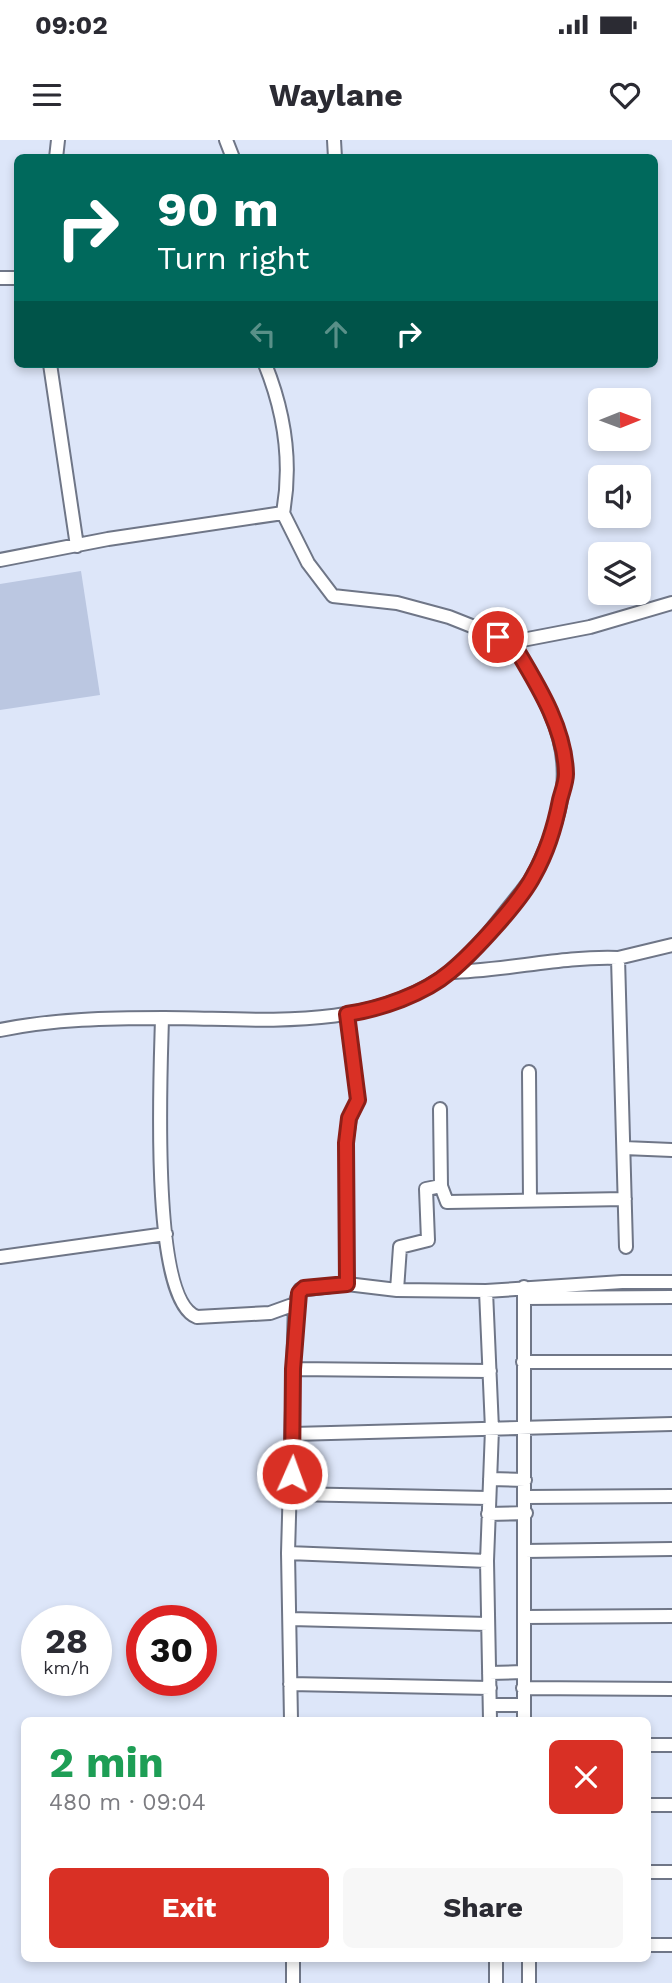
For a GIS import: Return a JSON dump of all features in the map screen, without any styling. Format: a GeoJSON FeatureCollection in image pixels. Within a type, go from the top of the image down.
{"type":"FeatureCollection","features":[{"type":"Feature","properties":{"kind":"street"},"geometry":{"type":"LineString","coordinates":[[51,368],[77,546]]}},
{"type":"Feature","properties":{"kind":"street"},"geometry":{"type":"LineString","coordinates":[[267,368],[273,384],[286,446],[288,486],[283,513],[308,564],[333,596],[397,603],[449,617],[512,642],[590,627],[672,603]]}},
{"type":"Feature","properties":{"kind":"street"},"geometry":{"type":"LineString","coordinates":[[0,560],[108,539],[283,513]]}},
{"type":"Feature","properties":{"kind":"street"},"geometry":{"type":"LineString","coordinates":[[0,1030],[52,1020],[296,1019],[365,1012],[428,986],[449,972],[483,940],[533,877],[554,826],[566,775],[557,731],[540,691],[512,642]]}},
{"type":"Feature","properties":{"kind":"street"},"geometry":{"type":"LineString","coordinates":[[449,972],[503,969],[583,956],[618,958],[672,945]]}},
{"type":"Feature","properties":{"kind":"street"},"geometry":{"type":"LineString","coordinates":[[618,958],[626,1247]]}},
{"type":"Feature","properties":{"kind":"street"},"geometry":{"type":"LineString","coordinates":[[347,1014],[358,1100],[349,1118],[346,1143],[347,1284]]}},
{"type":"Feature","properties":{"kind":"street"},"geometry":{"type":"LineString","coordinates":[[162,1018],[160,1185],[175,1285],[191,1315],[270,1313],[295,1304]]}},
{"type":"Feature","properties":{"kind":"street"},"geometry":{"type":"LineString","coordinates":[[529,1072],[530,1201]]}},
{"type":"Feature","properties":{"kind":"street"},"geometry":{"type":"LineString","coordinates":[[440,1109],[441,1186],[444,1200],[625,1199]]}},
{"type":"Feature","properties":{"kind":"street"},"geometry":{"type":"LineString","coordinates":[[624,1147],[672,1150]]}},
{"type":"Feature","properties":{"kind":"street"},"geometry":{"type":"LineString","coordinates":[[397,1290],[400,1247],[428,1240],[426,1189],[441,1186]]}},
{"type":"Feature","properties":{"kind":"street"},"geometry":{"type":"LineString","coordinates":[[0,1257],[166,1234]]}},
{"type":"Feature","properties":{"kind":"street"},"geometry":{"type":"LineString","coordinates":[[524,1292],[672,1282]]}},
{"type":"Feature","properties":{"kind":"street"},"geometry":{"type":"LineString","coordinates":[[291,1717],[288,1553],[295,1304],[302,1289],[347,1284],[397,1290],[672,1297]]}},
{"type":"Feature","properties":{"kind":"street"},"geometry":{"type":"LineString","coordinates":[[485,1291],[492,1429],[488,1498],[490,1717]]}},
{"type":"Feature","properties":{"kind":"street"},"geometry":{"type":"LineString","coordinates":[[524,1292],[524,1717]]}},
{"type":"Feature","properties":{"kind":"street"},"geometry":{"type":"LineString","coordinates":[[523,1362],[672,1363]]}},
{"type":"Feature","properties":{"kind":"street"},"geometry":{"type":"LineString","coordinates":[[293,1369],[490,1371]]}},
{"type":"Feature","properties":{"kind":"street"},"geometry":{"type":"LineString","coordinates":[[293,1434],[672,1424]]}},
{"type":"Feature","properties":{"kind":"street"},"geometry":{"type":"LineString","coordinates":[[490,1479],[525,1480]]}},
{"type":"Feature","properties":{"kind":"street"},"geometry":{"type":"LineString","coordinates":[[291,1494],[488,1498]]}},
{"type":"Feature","properties":{"kind":"street"},"geometry":{"type":"LineString","coordinates":[[526,1497],[672,1496]]}},
{"type":"Feature","properties":{"kind":"street"},"geometry":{"type":"LineString","coordinates":[[488,1514],[526,1513]]}},
{"type":"Feature","properties":{"kind":"street"},"geometry":{"type":"LineString","coordinates":[[524,1551],[672,1549]]}},
{"type":"Feature","properties":{"kind":"street"},"geometry":{"type":"LineString","coordinates":[[288,1553],[488,1561]]}},
{"type":"Feature","properties":{"kind":"street"},"geometry":{"type":"LineString","coordinates":[[524,1617],[672,1616]]}},
{"type":"Feature","properties":{"kind":"street"},"geometry":{"type":"LineString","coordinates":[[291,1619],[488,1623]]}},
{"type":"Feature","properties":{"kind":"street"},"geometry":{"type":"LineString","coordinates":[[489,1673],[523,1672]]}},
{"type":"Feature","properties":{"kind":"street"},"geometry":{"type":"LineString","coordinates":[[290,1684],[490,1688]]}},
{"type":"Feature","properties":{"kind":"street"},"geometry":{"type":"LineString","coordinates":[[523,1688],[672,1689]]}},
{"type":"Feature","properties":{"kind":"street"},"geometry":{"type":"LineString","coordinates":[[490,1705],[524,1705]]}},
{"type":"Feature","properties":{"kind":"street"},"geometry":{"type":"LineString","coordinates":[[651,1745],[672,1745]]}},
{"type":"Feature","properties":{"kind":"street"},"geometry":{"type":"LineString","coordinates":[[651,1805],[672,1805]]}},
{"type":"Feature","properties":{"kind":"street"},"geometry":{"type":"LineString","coordinates":[[651,1872],[672,1872]]}},
{"type":"Feature","properties":{"kind":"street"},"geometry":{"type":"LineString","coordinates":[[651,1945],[672,1945]]}},
{"type":"Feature","properties":{"kind":"street"},"geometry":{"type":"LineString","coordinates":[[293,1962],[293,1983]]}},
{"type":"Feature","properties":{"kind":"street"},"geometry":{"type":"LineString","coordinates":[[496,1962],[496,1983]]}},
{"type":"Feature","properties":{"kind":"street"},"geometry":{"type":"LineString","coordinates":[[529,1962],[529,1983]]}},
{"type":"Feature","properties":{"kind":"shaded area"},"geometry":{"type":"Polygon","coordinates":[[[81,571],[100,695],[0,710],[0,584],[81,571]]]}},
{"type":"Feature","properties":{"kind":"route"},"geometry":{"type":"LineString","coordinates":[[292,1474],[295,1304],[300,1290],[304,1288],[347,1284],[346,1143],[349,1118],[358,1100],[347,1014],[365,1012],[428,986],[449,972],[483,940],[533,877],[554,826],[566,775],[557,731],[540,691],[512,642],[498,637]]}}]}
